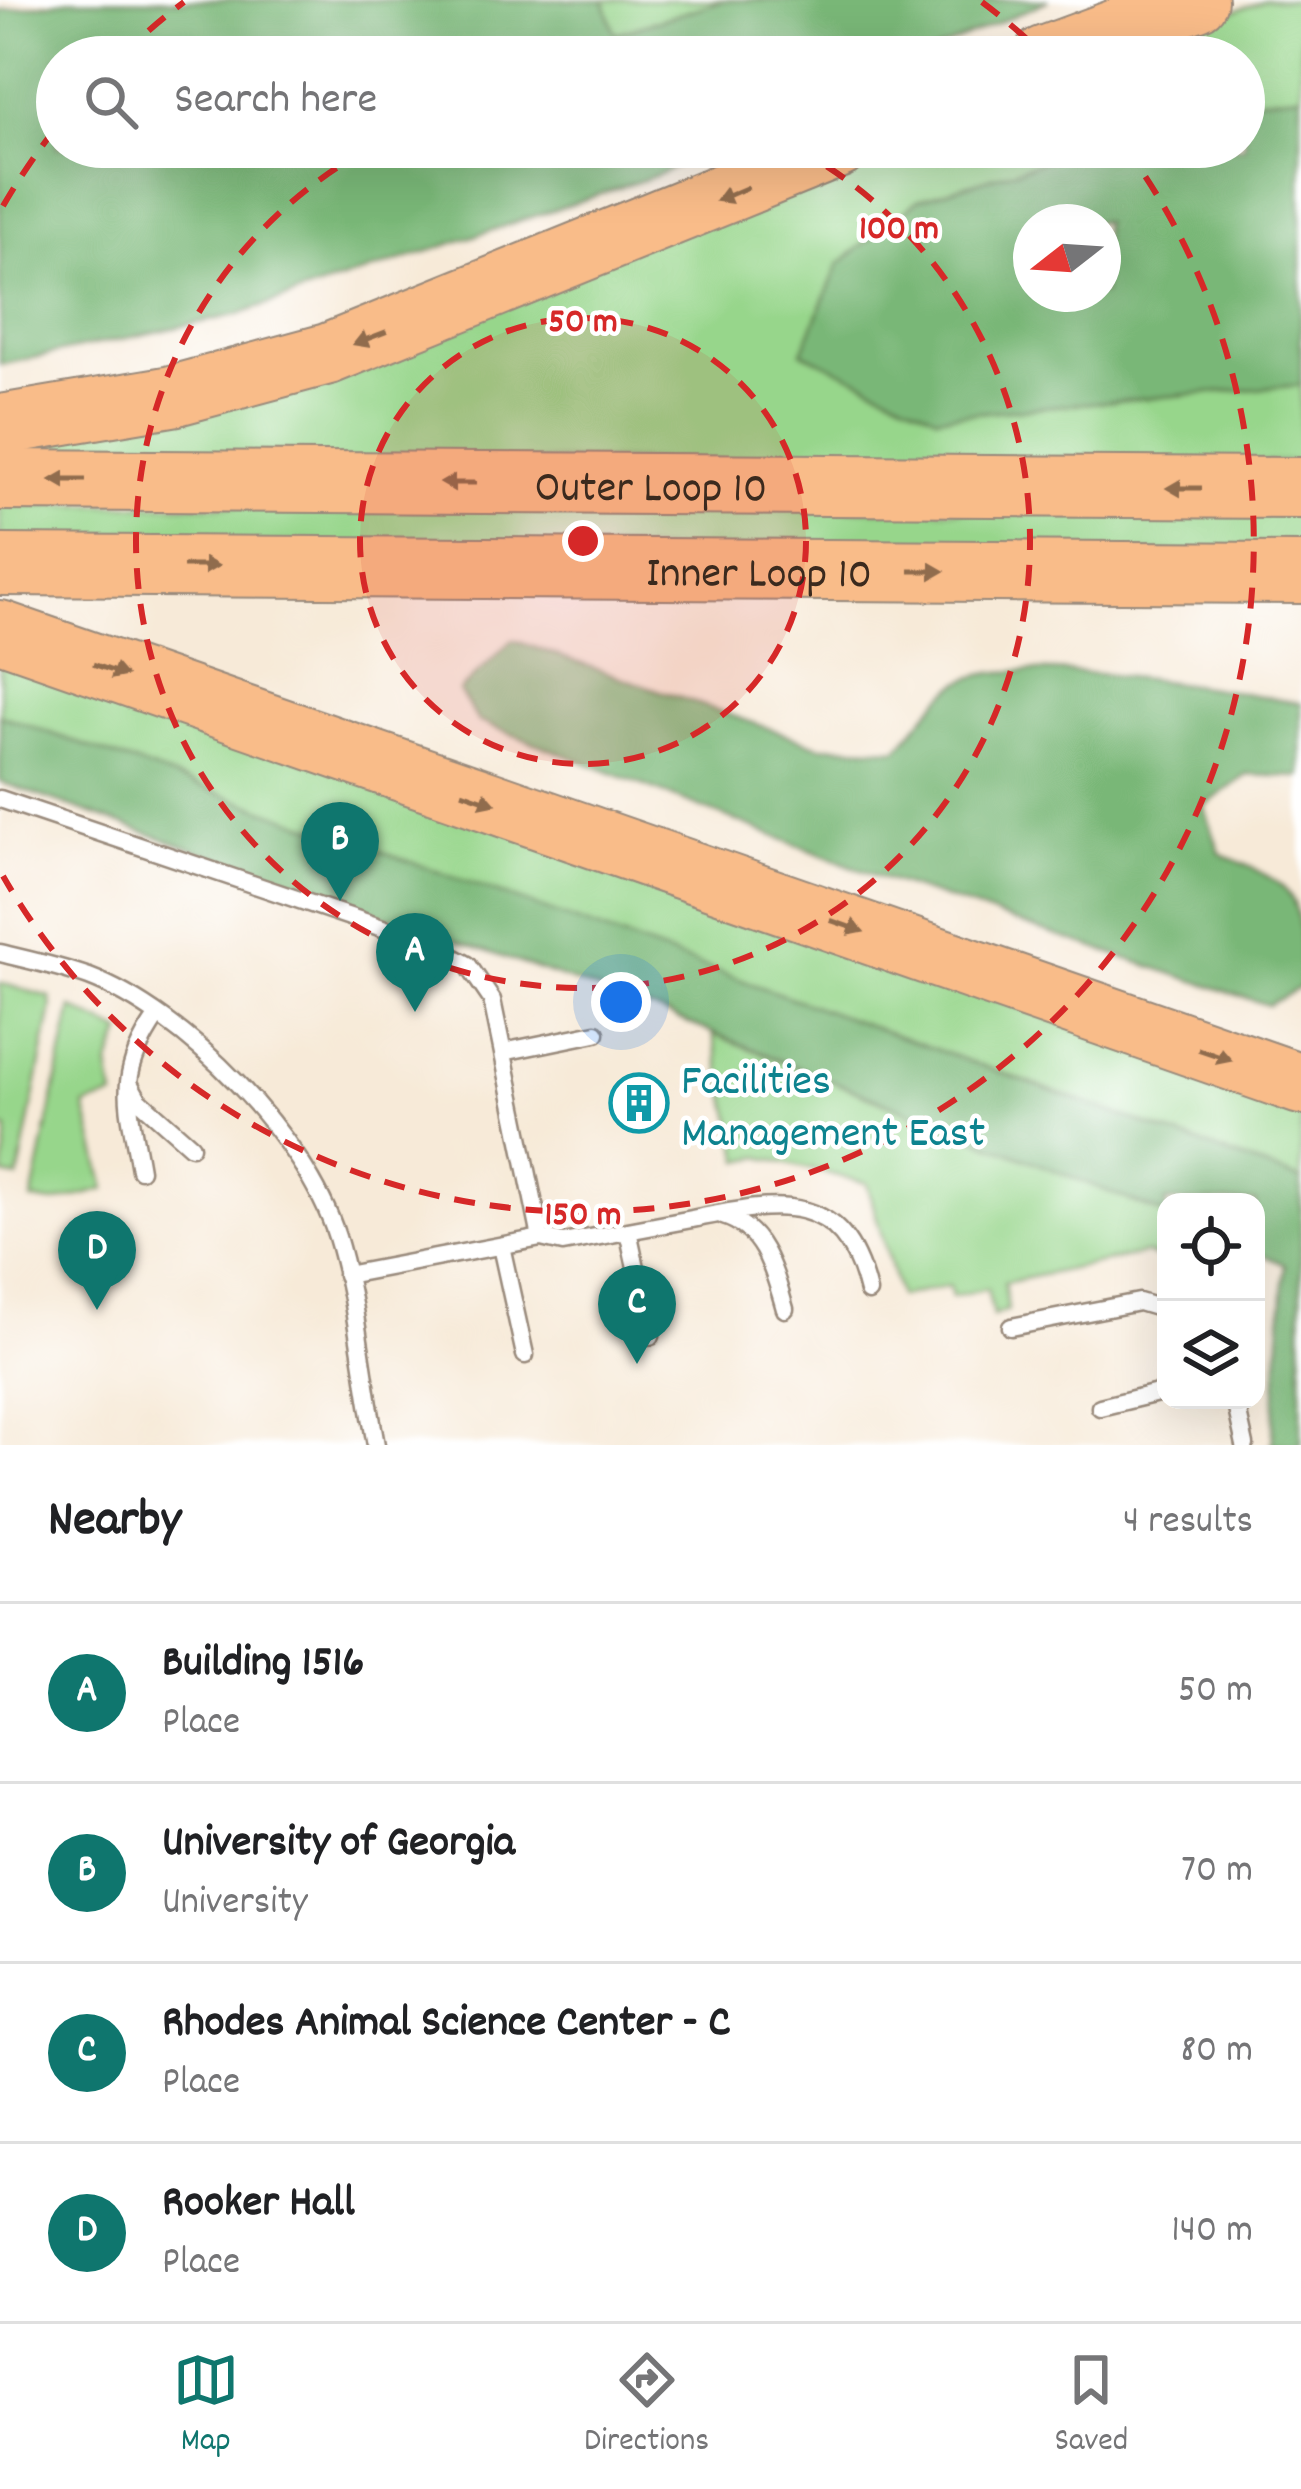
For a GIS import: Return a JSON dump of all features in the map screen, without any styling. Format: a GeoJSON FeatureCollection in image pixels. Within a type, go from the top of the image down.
{"type":"FeatureCollection","features":[{"type":"Feature","properties":{"kind":"highway"},"geometry":{"type":"LineString","coordinates":[[1100,36],[1198,0]]}},
{"type":"Feature","properties":{"kind":"highway"},"geometry":{"type":"LineString","coordinates":[[0,425],[172,396],[328,354],[787,168]]}},
{"type":"Feature","properties":{"kind":"highway","name":"Outer Loop 10"},"geometry":{"type":"LineString","coordinates":[[0,480],[1301,488]]}},
{"type":"Feature","properties":{"kind":"highway","name":"Inner Loop 10"},"geometry":{"type":"LineString","coordinates":[[0,565],[1301,573]]}},
{"type":"Feature","properties":{"kind":"highway"},"geometry":{"type":"LineString","coordinates":[[0,632],[1301,1084]]}},
{"type":"Feature","properties":{"kind":"lane"},"geometry":{"type":"LineString","coordinates":[[0,799],[445,950],[468,965],[487,988],[541,1238]]}},
{"type":"Feature","properties":{"kind":"lane"},"geometry":{"type":"LineString","coordinates":[[0,953],[92,978],[156,1018],[238,1082],[296,1153],[336,1233],[376,1445]]}},
{"type":"Feature","properties":{"kind":"lane"},"geometry":{"type":"LineString","coordinates":[[140,1170],[127,1078],[130,1060],[156,1018]]}},
{"type":"Feature","properties":{"kind":"lane"},"geometry":{"type":"LineString","coordinates":[[503,1052],[596,1033]]}},
{"type":"Feature","properties":{"kind":"lane"},"geometry":{"type":"LineString","coordinates":[[127,1078],[138,1099],[191,1146]]}},
{"type":"Feature","properties":{"kind":"lane"},"geometry":{"type":"LineString","coordinates":[[346,1275],[541,1238],[563,1243],[770,1204],[824,1218],[851,1244],[868,1292]]}},
{"type":"Feature","properties":{"kind":"lane"},"geometry":{"type":"LineString","coordinates":[[716,1214],[740,1221],[752,1232],[776,1275],[785,1309]]}},
{"type":"Feature","properties":{"kind":"lane"},"geometry":{"type":"LineString","coordinates":[[628,1231],[651,1336]]}},
{"type":"Feature","properties":{"kind":"lane"},"geometry":{"type":"LineString","coordinates":[[501,1246],[525,1355]]}},
{"type":"Feature","properties":{"kind":"lane"},"geometry":{"type":"LineString","coordinates":[[1011,1327],[1139,1302],[1157,1307]]}},
{"type":"Feature","properties":{"kind":"lane"},"geometry":{"type":"LineString","coordinates":[[1100,1407],[1157,1393]]}},
{"type":"Feature","properties":{"kind":"lane"},"geometry":{"type":"LineString","coordinates":[[1237,1409],[1245,1445]]}},
{"type":"Feature","properties":{"kind":"green space"},"geometry":{"type":"Polygon","coordinates":[[[67,0],[604,0],[615,34],[725,0],[1049,0],[969,36],[36,36],[36,168],[673,168],[240,314],[0,365],[0,11],[67,0]]]}},
{"type":"Feature","properties":{"kind":"green space"},"geometry":{"type":"Polygon","coordinates":[[[604,0],[725,0],[614,34],[604,0]]]}},
{"type":"Feature","properties":{"kind":"green space"},"geometry":{"type":"Polygon","coordinates":[[[1265,0],[1301,0],[1301,94],[1265,98],[1265,36],[1164,36],[1265,0]]]}},
{"type":"Feature","properties":{"kind":"green space"},"geometry":{"type":"Polygon","coordinates":[[[1301,94],[1301,385],[937,416],[802,352],[839,264],[918,200],[1022,168],[1265,168],[1265,98],[1301,94]]]}},
{"type":"Feature","properties":{"kind":"green space"},"geometry":{"type":"Polygon","coordinates":[[[830,168],[1022,168],[918,200],[937,416],[1301,385],[1301,462],[0,460],[830,168]]]}},
{"type":"Feature","properties":{"kind":"green space"},"geometry":{"type":"Polygon","coordinates":[[[0,504],[1301,512],[1301,554],[0,545],[0,504]]]}},
{"type":"Feature","properties":{"kind":"green space"},"geometry":{"type":"Polygon","coordinates":[[[513,640],[820,746],[897,749],[952,688],[988,674],[1074,672],[1301,703],[1301,777],[1247,775],[1204,806],[1220,853],[1267,876],[1291,897],[1300,930],[1301,987],[1268,1005],[882,878],[478,721],[459,691],[513,640]]]}},
{"type":"Feature","properties":{"kind":"green space"},"geometry":{"type":"Polygon","coordinates":[[[0,646],[1301,1107],[1301,1180],[0,716],[0,646]]]}},
{"type":"Feature","properties":{"kind":"green space"},"geometry":{"type":"Polygon","coordinates":[[[0,715],[1301,1180],[1301,1445],[1272,1445],[1285,1265],[1265,1255],[1265,1193],[1157,1193],[1157,1211],[666,1014],[0,782],[0,715]]]}},
{"type":"Feature","properties":{"kind":"green space"},"geometry":{"type":"Polygon","coordinates":[[[0,983],[50,997],[52,1007],[18,1178],[3,1175],[8,1130],[0,1127],[0,983]]]}},
{"type":"Feature","properties":{"kind":"green space"},"geometry":{"type":"Polygon","coordinates":[[[72,1008],[122,1033],[109,1066],[114,1097],[85,1106],[106,1189],[53,1203],[32,1200],[72,1008]]]}},
{"type":"Feature","properties":{"kind":"green space"},"geometry":{"type":"Polygon","coordinates":[[[713,1034],[1157,1210],[1157,1257],[1146,1253],[1004,1283],[1008,1310],[993,1316],[987,1289],[952,1297],[949,1286],[899,1297],[867,1183],[760,1157],[741,1161],[713,1034]]]}},
{"type":"Feature","properties":{"kind":"place","name":"University of Georgia"},"geometry":{"type":"Point","coordinates":[340,901]}},
{"type":"Feature","properties":{"kind":"place","name":"Building 1516"},"geometry":{"type":"Point","coordinates":[415,1012]}},
{"type":"Feature","properties":{"kind":"place","name":"Facilities Management East"},"geometry":{"type":"Point","coordinates":[639,1103]}},
{"type":"Feature","properties":{"kind":"place","name":"Rooker Hall"},"geometry":{"type":"Point","coordinates":[97,1310]}},
{"type":"Feature","properties":{"kind":"place","name":"Rhodes Animal Science Center - C"},"geometry":{"type":"Point","coordinates":[637,1364]}}]}
